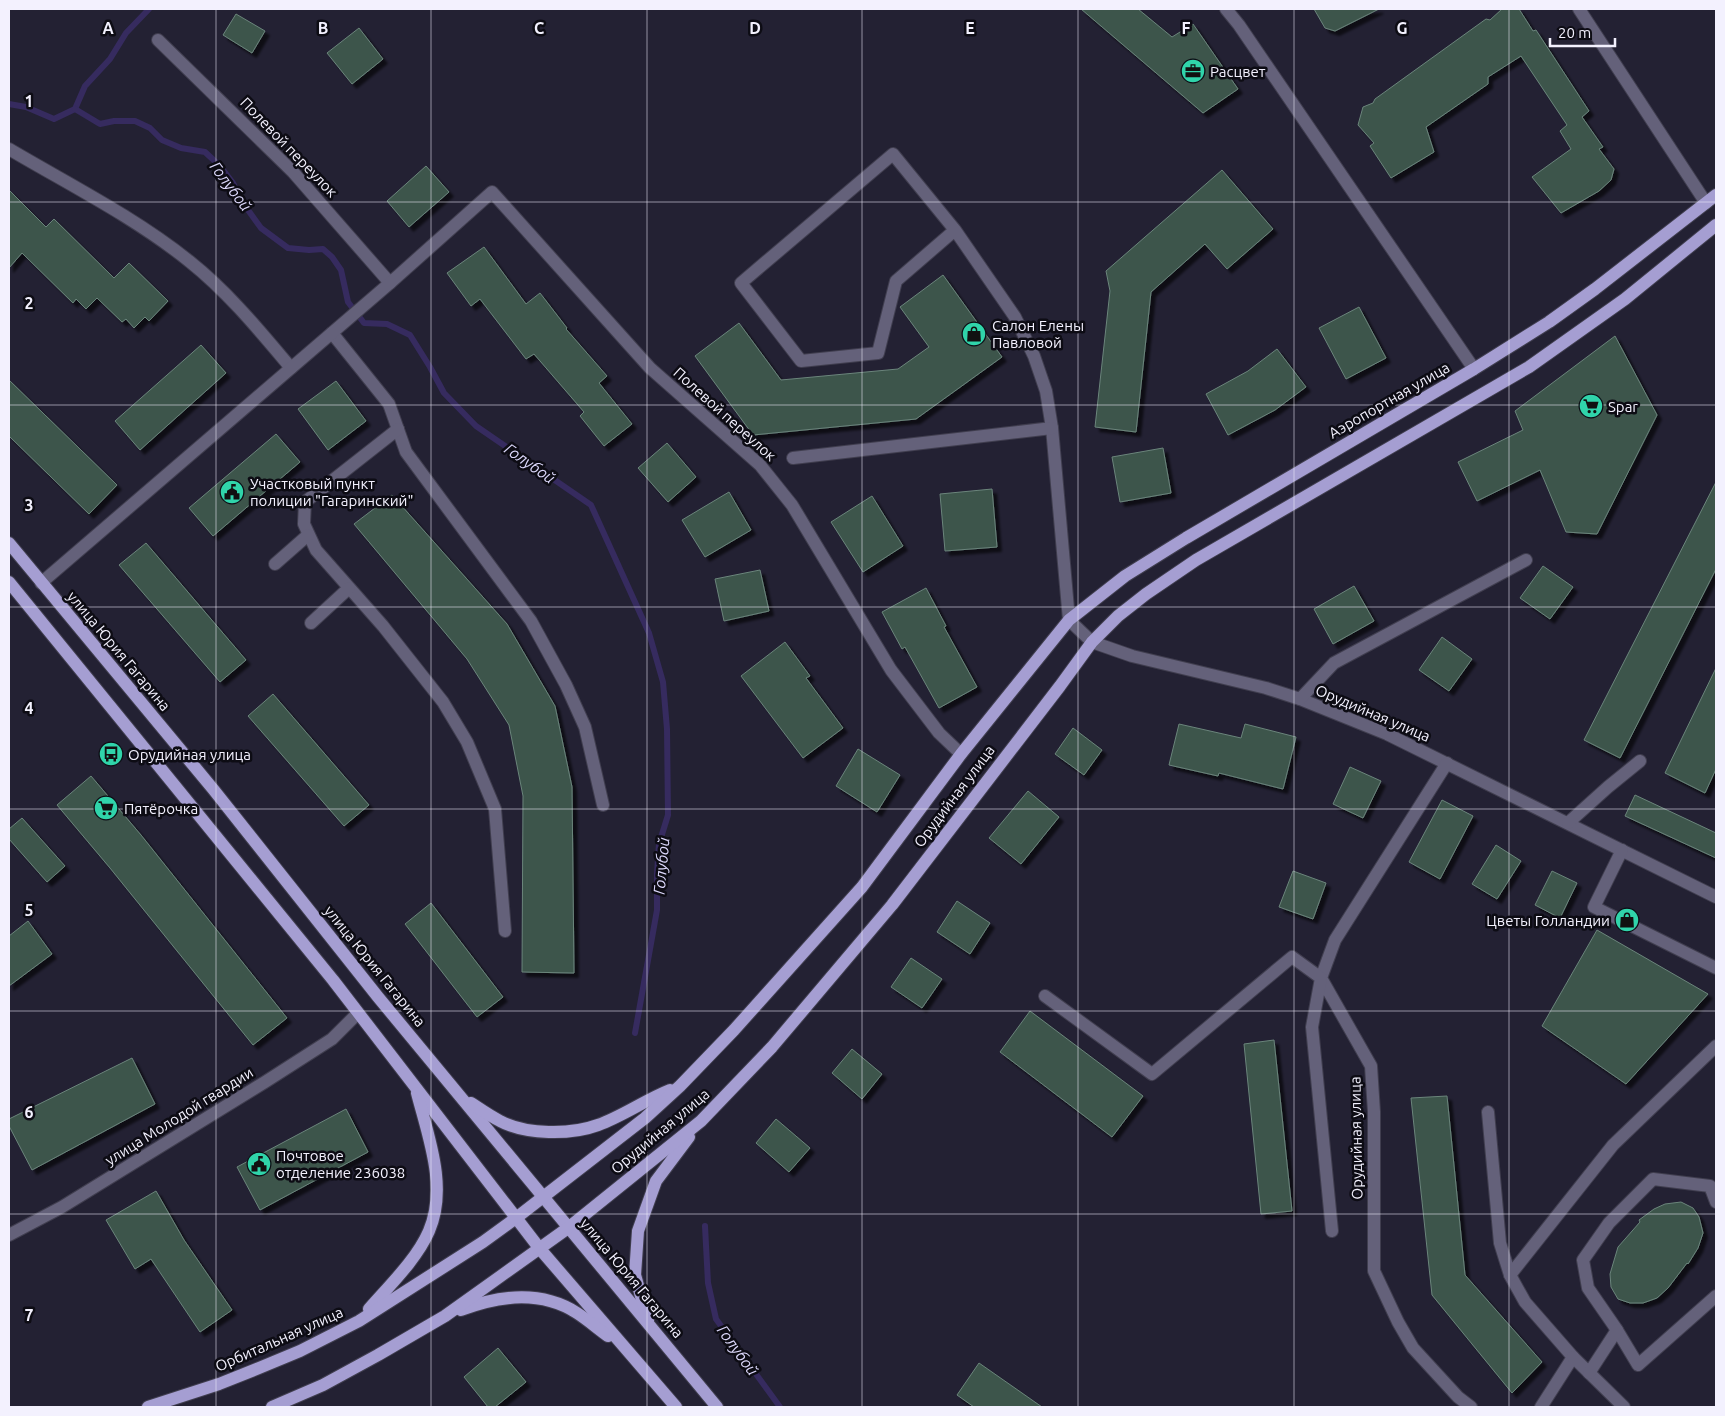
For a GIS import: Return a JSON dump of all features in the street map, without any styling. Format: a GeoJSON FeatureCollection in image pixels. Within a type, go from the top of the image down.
{"type":"FeatureCollection","features":[{"type":"Feature","properties":{"kind":"main road","name":"Аэропортная улица"},"geometry":{"type":"LineString","coordinates":[[1069,620],[1125,576],[1186,538],[1474,369],[1549,322],[1711,199]]}},
{"type":"Feature","properties":{"kind":"main road"},"geometry":{"type":"LineString","coordinates":[[1092,642],[1118,616],[1146,594],[1196,560],[1495,387],[1559,347],[1625,299],[1716,225]]}},
{"type":"Feature","properties":{"kind":"main road","name":"улица Юрия Гагарина"},"geometry":{"type":"LineString","coordinates":[[9,543],[219,797],[378,997],[717,1407]]}},
{"type":"Feature","properties":{"kind":"main road"},"geometry":{"type":"LineString","coordinates":[[9,582],[358,1013],[540,1249],[676,1407]]}},
{"type":"Feature","properties":{"kind":"main road","name":"Орудийная улица"},"geometry":{"type":"LineString","coordinates":[[516,1218],[645,1118],[680,1086],[734,1030],[862,887],[961,754],[1069,620]]}},
{"type":"Feature","properties":{"kind":"main road","name":"Орудийная улица"},"geometry":{"type":"LineString","coordinates":[[540,1249],[701,1120],[772,1047],[892,905],[1092,642]]}},
{"type":"Feature","properties":{"kind":"main road"},"geometry":{"type":"LineString","coordinates":[[460,1096],[501,1122],[523,1129],[542,1132],[571,1131],[597,1125],[653,1097],[680,1086]]}},
{"type":"Feature","properties":{"kind":"main road"},"geometry":{"type":"LineString","coordinates":[[359,1321],[407,1266],[429,1232],[435,1214],[438,1192],[434,1159],[416,1088]]}},
{"type":"Feature","properties":{"kind":"main road"},"geometry":{"type":"LineString","coordinates":[[650,1326],[635,1275],[638,1231],[656,1181],[701,1120]]}},
{"type":"Feature","properties":{"kind":"main road","name":"Орбитальная улица"},"geometry":{"type":"LineString","coordinates":[[148,1407],[219,1384],[259,1368],[300,1351],[359,1321],[483,1242],[516,1218]]}},
{"type":"Feature","properties":{"kind":"main road"},"geometry":{"type":"LineString","coordinates":[[272,1407],[323,1385],[378,1356],[445,1316],[540,1249]]}},
{"type":"Feature","properties":{"kind":"main road"},"geometry":{"type":"LineString","coordinates":[[445,1316],[471,1306],[496,1300],[522,1296],[549,1300],[576,1312],[626,1349]]}},
{"type":"Feature","properties":{"kind":"street"},"geometry":{"type":"LineString","coordinates":[[1226,9],[1474,369]]}},
{"type":"Feature","properties":{"kind":"street"},"geometry":{"type":"LineString","coordinates":[[1579,9],[1711,199]]}},
{"type":"Feature","properties":{"kind":"street","name":"Полевой переулок"},"geometry":{"type":"LineString","coordinates":[[158,40],[293,172],[390,283],[492,192],[650,368],[760,465],[792,504],[891,670],[939,734],[961,754]]}},
{"type":"Feature","properties":{"kind":"street"},"geometry":{"type":"LineString","coordinates":[[9,149],[121,214],[189,261],[236,303],[291,368]]}},
{"type":"Feature","properties":{"kind":"street"},"geometry":{"type":"LineString","coordinates":[[955,230],[896,281],[878,353],[802,361],[741,283],[893,154],[955,230],[1015,317],[1034,356],[1046,391],[1052,428],[1069,620],[1092,642]]}},
{"type":"Feature","properties":{"kind":"street"},"geometry":{"type":"LineString","coordinates":[[41,583],[390,283]]}},
{"type":"Feature","properties":{"kind":"street"},"geometry":{"type":"LineString","coordinates":[[336,330],[389,404],[406,452],[531,621],[566,685],[585,726],[603,805]]}},
{"type":"Feature","properties":{"kind":"street"},"geometry":{"type":"LineString","coordinates":[[793,458],[1052,428]]}},
{"type":"Feature","properties":{"kind":"street"},"geometry":{"type":"LineString","coordinates":[[398,429],[305,502],[304,524],[316,550],[383,626],[443,702],[467,742],[495,809],[505,931]]}},
{"type":"Feature","properties":{"kind":"street"},"geometry":{"type":"LineString","coordinates":[[275,564],[308,535]]}},
{"type":"Feature","properties":{"kind":"street"},"geometry":{"type":"LineString","coordinates":[[1300,699],[1334,663],[1526,560]]}},
{"type":"Feature","properties":{"kind":"street"},"geometry":{"type":"LineString","coordinates":[[311,623],[349,588]]}},
{"type":"Feature","properties":{"kind":"street","name":"Орудийная улица"},"geometry":{"type":"LineString","coordinates":[[1092,642],[1132,656],[1266,688],[1300,699],[1388,734],[1716,897]]}},
{"type":"Feature","properties":{"kind":"street"},"geometry":{"type":"LineString","coordinates":[[1568,823],[1640,761]]}},
{"type":"Feature","properties":{"kind":"street"},"geometry":{"type":"LineString","coordinates":[[1332,1231],[1312,1027],[1321,978],[1335,940],[1447,763]]}},
{"type":"Feature","properties":{"kind":"street"},"geometry":{"type":"LineString","coordinates":[[1622,850],[1594,907],[1716,968]]}},
{"type":"Feature","properties":{"kind":"street"},"geometry":{"type":"LineString","coordinates":[[1045,996],[1152,1074],[1292,957],[1321,978]]}},
{"type":"Feature","properties":{"kind":"street","name":"Орудийная улица"},"geometry":{"type":"LineString","coordinates":[[1321,978],[1370,1066],[1374,1112],[1374,1271],[1398,1322],[1413,1348],[1458,1396],[1471,1407]]}},
{"type":"Feature","properties":{"kind":"street","name":"улица Молодой гвардии"},"geometry":{"type":"LineString","coordinates":[[9,1235],[62,1207],[265,1082],[332,1039],[358,1013]]}},
{"type":"Feature","properties":{"kind":"street"},"geometry":{"type":"LineString","coordinates":[[1510,1276],[1613,1145],[1716,1046]]}},
{"type":"Feature","properties":{"kind":"street"},"geometry":{"type":"LineString","coordinates":[[1488,1112],[1500,1243],[1510,1276],[1524,1302],[1573,1358],[1624,1407]]}},
{"type":"Feature","properties":{"kind":"street"},"geometry":{"type":"LineString","coordinates":[[1716,1202],[1710,1186],[1653,1179],[1609,1223],[1583,1260],[1588,1288],[1638,1365],[1716,1296]]}},
{"type":"Feature","properties":{"kind":"street"},"geometry":{"type":"LineString","coordinates":[[1589,1373],[1617,1330]]}},
{"type":"Feature","properties":{"kind":"street"},"geometry":{"type":"LineString","coordinates":[[1541,1407],[1573,1358]]}},
{"type":"Feature","properties":{"kind":"building"},"geometry":{"type":"Polygon","coordinates":[[[1081,9],[1138,9],[1172,37],[1193,24],[1238,89],[1203,113],[1081,9]]]}},
{"type":"Feature","properties":{"kind":"building"},"geometry":{"type":"Polygon","coordinates":[[[1314,9],[1379,9],[1335,31],[1325,28],[1314,9]]]}},
{"type":"Feature","properties":{"kind":"building"},"geometry":{"type":"Polygon","coordinates":[[[1502,9],[1519,9],[1533,31],[1536,30],[1589,111],[1582,117],[1603,147],[1599,149],[1614,169],[1611,180],[1599,191],[1561,213],[1532,177],[1571,149],[1560,131],[1567,125],[1521,56],[1488,77],[1488,84],[1426,127],[1434,152],[1391,178],[1370,146],[1374,143],[1358,125],[1363,107],[1373,103],[1375,99],[1486,19],[1490,20],[1502,9]]]}},
{"type":"Feature","properties":{"kind":"building"},"geometry":{"type":"Polygon","coordinates":[[[236,14],[265,31],[252,53],[223,35],[236,14]]]}},
{"type":"Feature","properties":{"kind":"building"},"geometry":{"type":"Polygon","coordinates":[[[359,28],[383,59],[352,84],[327,53],[359,28]]]}},
{"type":"Feature","properties":{"kind":"building"},"geometry":{"type":"Polygon","coordinates":[[[426,166],[449,192],[409,227],[387,201],[426,166]]]}},
{"type":"Feature","properties":{"kind":"building"},"geometry":{"type":"Polygon","coordinates":[[[1222,170],[1273,229],[1227,269],[1205,244],[1151,292],[1136,432],[1095,427],[1110,291],[1106,271],[1222,170]]]}},
{"type":"Feature","properties":{"kind":"building"},"geometry":{"type":"Polygon","coordinates":[[[9,190],[46,227],[54,219],[114,278],[129,263],[168,301],[149,321],[145,317],[134,328],[126,319],[122,322],[97,298],[86,309],[76,299],[73,303],[22,253],[9,268],[9,190]]]}},
{"type":"Feature","properties":{"kind":"building"},"geometry":{"type":"Polygon","coordinates":[[[484,247],[526,304],[540,293],[566,329],[607,376],[599,383],[632,424],[604,446],[580,416],[584,412],[534,354],[526,359],[480,299],[471,306],[447,273],[484,247]]]}},
{"type":"Feature","properties":{"kind":"building"},"geometry":{"type":"Polygon","coordinates":[[[943,275],[1002,357],[916,419],[753,435],[695,356],[739,323],[781,380],[898,369],[929,347],[900,307],[943,275]]]}},
{"type":"Feature","properties":{"kind":"building"},"geometry":{"type":"Polygon","coordinates":[[[1359,307],[1386,358],[1346,379],[1319,328],[1359,307]]]}},
{"type":"Feature","properties":{"kind":"building"},"geometry":{"type":"Polygon","coordinates":[[[1615,336],[1657,415],[1597,534],[1566,532],[1540,470],[1477,501],[1458,462],[1523,430],[1515,411],[1615,336]]]}},
{"type":"Feature","properties":{"kind":"building"},"geometry":{"type":"Polygon","coordinates":[[[201,345],[226,373],[140,450],[115,421],[201,345]]]}},
{"type":"Feature","properties":{"kind":"building"},"geometry":{"type":"Polygon","coordinates":[[[1277,349],[1306,387],[1275,410],[1228,435],[1206,394],[1248,371],[1277,349]]]}},
{"type":"Feature","properties":{"kind":"building"},"geometry":{"type":"Polygon","coordinates":[[[9,380],[117,485],[89,514],[9,436],[9,380]]]}},
{"type":"Feature","properties":{"kind":"building"},"geometry":{"type":"Polygon","coordinates":[[[336,381],[366,421],[328,450],[298,409],[336,381]]]}},
{"type":"Feature","properties":{"kind":"building"},"geometry":{"type":"Polygon","coordinates":[[[276,434],[300,462],[213,536],[189,508],[276,434]]]}},
{"type":"Feature","properties":{"kind":"building"},"geometry":{"type":"Polygon","coordinates":[[[667,443],[696,477],[668,502],[638,468],[667,443]]]}},
{"type":"Feature","properties":{"kind":"building"},"geometry":{"type":"Polygon","coordinates":[[[1163,448],[1171,493],[1120,502],[1112,457],[1163,448]]]}},
{"type":"Feature","properties":{"kind":"building"},"geometry":{"type":"Polygon","coordinates":[[[1716,482],[1716,569],[1620,758],[1584,740],[1716,482]]]}},
{"type":"Feature","properties":{"kind":"building"},"geometry":{"type":"Polygon","coordinates":[[[992,489],[997,547],[945,551],[940,494],[992,489]]]}},
{"type":"Feature","properties":{"kind":"building"},"geometry":{"type":"Polygon","coordinates":[[[729,492],[751,530],[705,557],[682,520],[729,492]]]}},
{"type":"Feature","properties":{"kind":"building"},"geometry":{"type":"Polygon","coordinates":[[[392,495],[507,624],[555,706],[572,787],[574,973],[522,972],[523,796],[509,725],[467,659],[354,524],[392,495]]]}},
{"type":"Feature","properties":{"kind":"building"},"geometry":{"type":"Polygon","coordinates":[[[872,496],[903,546],[863,572],[831,522],[872,496]]]}},
{"type":"Feature","properties":{"kind":"building"},"geometry":{"type":"Polygon","coordinates":[[[146,543],[246,660],[220,682],[119,565],[146,543]]]}},
{"type":"Feature","properties":{"kind":"building"},"geometry":{"type":"Polygon","coordinates":[[[1543,566],[1573,587],[1550,619],[1520,598],[1543,566]]]}},
{"type":"Feature","properties":{"kind":"building"},"geometry":{"type":"Polygon","coordinates":[[[760,570],[769,611],[724,621],[715,579],[760,570]]]}},
{"type":"Feature","properties":{"kind":"building"},"geometry":{"type":"Polygon","coordinates":[[[1354,586],[1374,621],[1333,644],[1314,609],[1354,586]]]}},
{"type":"Feature","properties":{"kind":"building"},"geometry":{"type":"Polygon","coordinates":[[[926,588],[946,626],[944,627],[977,687],[939,708],[905,647],[902,649],[882,612],[926,588]]]}},
{"type":"Feature","properties":{"kind":"building"},"geometry":{"type":"Polygon","coordinates":[[[1442,637],[1472,659],[1449,691],[1419,670],[1442,637]]]}},
{"type":"Feature","properties":{"kind":"building"},"geometry":{"type":"Polygon","coordinates":[[[785,642],[810,676],[806,678],[843,728],[803,758],[741,676],[785,642]]]}},
{"type":"Feature","properties":{"kind":"building"},"geometry":{"type":"Polygon","coordinates":[[[1716,668],[1716,769],[1705,793],[1665,773],[1716,668]]]}},
{"type":"Feature","properties":{"kind":"building"},"geometry":{"type":"Polygon","coordinates":[[[273,694],[369,805],[344,826],[248,716],[273,694]]]}},
{"type":"Feature","properties":{"kind":"building"},"geometry":{"type":"Polygon","coordinates":[[[1179,724],[1241,738],[1245,724],[1296,737],[1283,789],[1219,773],[1218,776],[1169,765],[1179,724]]]}},
{"type":"Feature","properties":{"kind":"building"},"geometry":{"type":"Polygon","coordinates":[[[1073,728],[1102,750],[1084,775],[1055,754],[1073,728]]]}},
{"type":"Feature","properties":{"kind":"building"},"geometry":{"type":"Polygon","coordinates":[[[858,749],[900,775],[877,812],[836,786],[858,749]]]}},
{"type":"Feature","properties":{"kind":"building"},"geometry":{"type":"Polygon","coordinates":[[[1350,767],[1381,781],[1363,818],[1333,804],[1350,767]]]}},
{"type":"Feature","properties":{"kind":"building"},"geometry":{"type":"Polygon","coordinates":[[[91,776],[141,835],[287,1018],[253,1045],[57,805],[91,776]]]}},
{"type":"Feature","properties":{"kind":"building"},"geometry":{"type":"Polygon","coordinates":[[[1028,791],[1059,817],[1021,864],[989,838],[1028,791]]]}},
{"type":"Feature","properties":{"kind":"building"},"geometry":{"type":"Polygon","coordinates":[[[1635,795],[1716,833],[1716,858],[1625,816],[1635,795]]]}},
{"type":"Feature","properties":{"kind":"building"},"geometry":{"type":"Polygon","coordinates":[[[1442,800],[1473,816],[1440,879],[1409,862],[1442,800]]]}},
{"type":"Feature","properties":{"kind":"building"},"geometry":{"type":"Polygon","coordinates":[[[22,818],[65,866],[47,882],[9,839],[9,829],[22,818]]]}},
{"type":"Feature","properties":{"kind":"building"},"geometry":{"type":"Polygon","coordinates":[[[1496,845],[1521,861],[1497,899],[1472,884],[1496,845]]]}},
{"type":"Feature","properties":{"kind":"building"},"geometry":{"type":"Polygon","coordinates":[[[1293,871],[1326,883],[1313,919],[1279,907],[1293,871]]]}},
{"type":"Feature","properties":{"kind":"building"},"geometry":{"type":"Polygon","coordinates":[[[1552,871],[1577,883],[1560,918],[1535,905],[1552,871]]]}},
{"type":"Feature","properties":{"kind":"building"},"geometry":{"type":"Polygon","coordinates":[[[957,901],[990,923],[970,954],[937,932],[957,901]]]}},
{"type":"Feature","properties":{"kind":"building"},"geometry":{"type":"Polygon","coordinates":[[[431,903],[503,997],[477,1017],[405,924],[431,903]]]}},
{"type":"Feature","properties":{"kind":"building"},"geometry":{"type":"Polygon","coordinates":[[[28,921],[52,954],[9,986],[9,936],[28,921]]]}},
{"type":"Feature","properties":{"kind":"building"},"geometry":{"type":"Polygon","coordinates":[[[1597,930],[1708,994],[1626,1084],[1542,1026],[1597,930]]]}},
{"type":"Feature","properties":{"kind":"building"},"geometry":{"type":"Polygon","coordinates":[[[911,958],[942,979],[922,1008],[891,987],[911,958]]]}},
{"type":"Feature","properties":{"kind":"building"},"geometry":{"type":"Polygon","coordinates":[[[1030,1011],[1143,1096],[1112,1137],[1000,1052],[1030,1011]]]}},
{"type":"Feature","properties":{"kind":"building"},"geometry":{"type":"Polygon","coordinates":[[[1274,1040],[1292,1211],[1261,1214],[1244,1044],[1274,1040]]]}},
{"type":"Feature","properties":{"kind":"building"},"geometry":{"type":"Polygon","coordinates":[[[852,1049],[882,1074],[862,1099],[832,1073],[852,1049]]]}},
{"type":"Feature","properties":{"kind":"building"},"geometry":{"type":"Polygon","coordinates":[[[132,1058],[155,1104],[32,1170],[9,1126],[9,1119],[132,1058]]]}},
{"type":"Feature","properties":{"kind":"building"},"geometry":{"type":"Polygon","coordinates":[[[1447,1096],[1465,1275],[1542,1362],[1512,1393],[1432,1295],[1411,1098],[1447,1096]]]}},
{"type":"Feature","properties":{"kind":"building"},"geometry":{"type":"Polygon","coordinates":[[[346,1109],[368,1152],[260,1210],[237,1167],[346,1109]]]}},
{"type":"Feature","properties":{"kind":"building"},"geometry":{"type":"Polygon","coordinates":[[[776,1119],[810,1148],[789,1172],[756,1143],[776,1119]]]}},
{"type":"Feature","properties":{"kind":"building"},"geometry":{"type":"Polygon","coordinates":[[[156,1191],[184,1240],[232,1310],[200,1332],[151,1259],[135,1269],[106,1220],[156,1191]]]}},
{"type":"Feature","properties":{"kind":"building"},"geometry":{"type":"Polygon","coordinates":[[[1681,1202],[1693,1208],[1699,1217],[1703,1233],[1698,1248],[1688,1264],[1657,1298],[1643,1303],[1630,1303],[1618,1299],[1611,1287],[1610,1274],[1618,1247],[1640,1222],[1639,1220],[1654,1209],[1665,1204],[1681,1202]]]}},
{"type":"Feature","properties":{"kind":"building"},"geometry":{"type":"Polygon","coordinates":[[[498,1348],[526,1382],[495,1407],[488,1407],[464,1377],[498,1348]]]}},
{"type":"Feature","properties":{"kind":"building"},"geometry":{"type":"Polygon","coordinates":[[[979,1363],[1042,1407],[974,1407],[957,1395],[979,1363]]]}},
{"type":"Feature","properties":{"kind":"waterway"},"geometry":{"type":"LineString","coordinates":[[9,104],[26,107],[54,119],[75,109],[85,86],[110,59],[126,33],[149,9]]}},
{"type":"Feature","properties":{"kind":"waterway","name":"Голубой"},"geometry":{"type":"LineString","coordinates":[[75,109],[100,124],[114,121],[135,121],[150,128],[162,140],[181,148],[205,152],[220,166],[233,183],[243,203],[261,228],[288,248],[323,249],[332,257],[341,270],[348,302],[364,323],[387,324],[410,335],[444,393],[476,426],[591,505],[649,633],[663,682],[667,729],[668,815],[659,844],[657,910],[635,1033]]}},
{"type":"Feature","properties":{"kind":"waterway","name":"Голубой"},"geometry":{"type":"LineString","coordinates":[[705,1226],[708,1283],[716,1319],[780,1407]]}},
{"type":"Feature","properties":{"kind":"place","name":"Расцвет"},"geometry":{"type":"Point","coordinates":[1193,71]}},
{"type":"Feature","properties":{"kind":"place","name":"Салон Елены Павловой"},"geometry":{"type":"Point","coordinates":[974,334]}},
{"type":"Feature","properties":{"kind":"place","name":"Spar"},"geometry":{"type":"Point","coordinates":[1591,406]}},
{"type":"Feature","properties":{"kind":"place","name":"Участковый пункт полиции \"Гагаринский\""},"geometry":{"type":"Point","coordinates":[232,492]}},
{"type":"Feature","properties":{"kind":"place","name":"Орудийная улица"},"geometry":{"type":"Point","coordinates":[111,754]}},
{"type":"Feature","properties":{"kind":"place","name":"Пятёрочка"},"geometry":{"type":"Point","coordinates":[106,808]}},
{"type":"Feature","properties":{"kind":"place","name":"Цветы Голландии"},"geometry":{"type":"Point","coordinates":[1627,920]}},
{"type":"Feature","properties":{"kind":"place","name":"Почтовое отделение 236038"},"geometry":{"type":"Point","coordinates":[259,1164]}}]}
